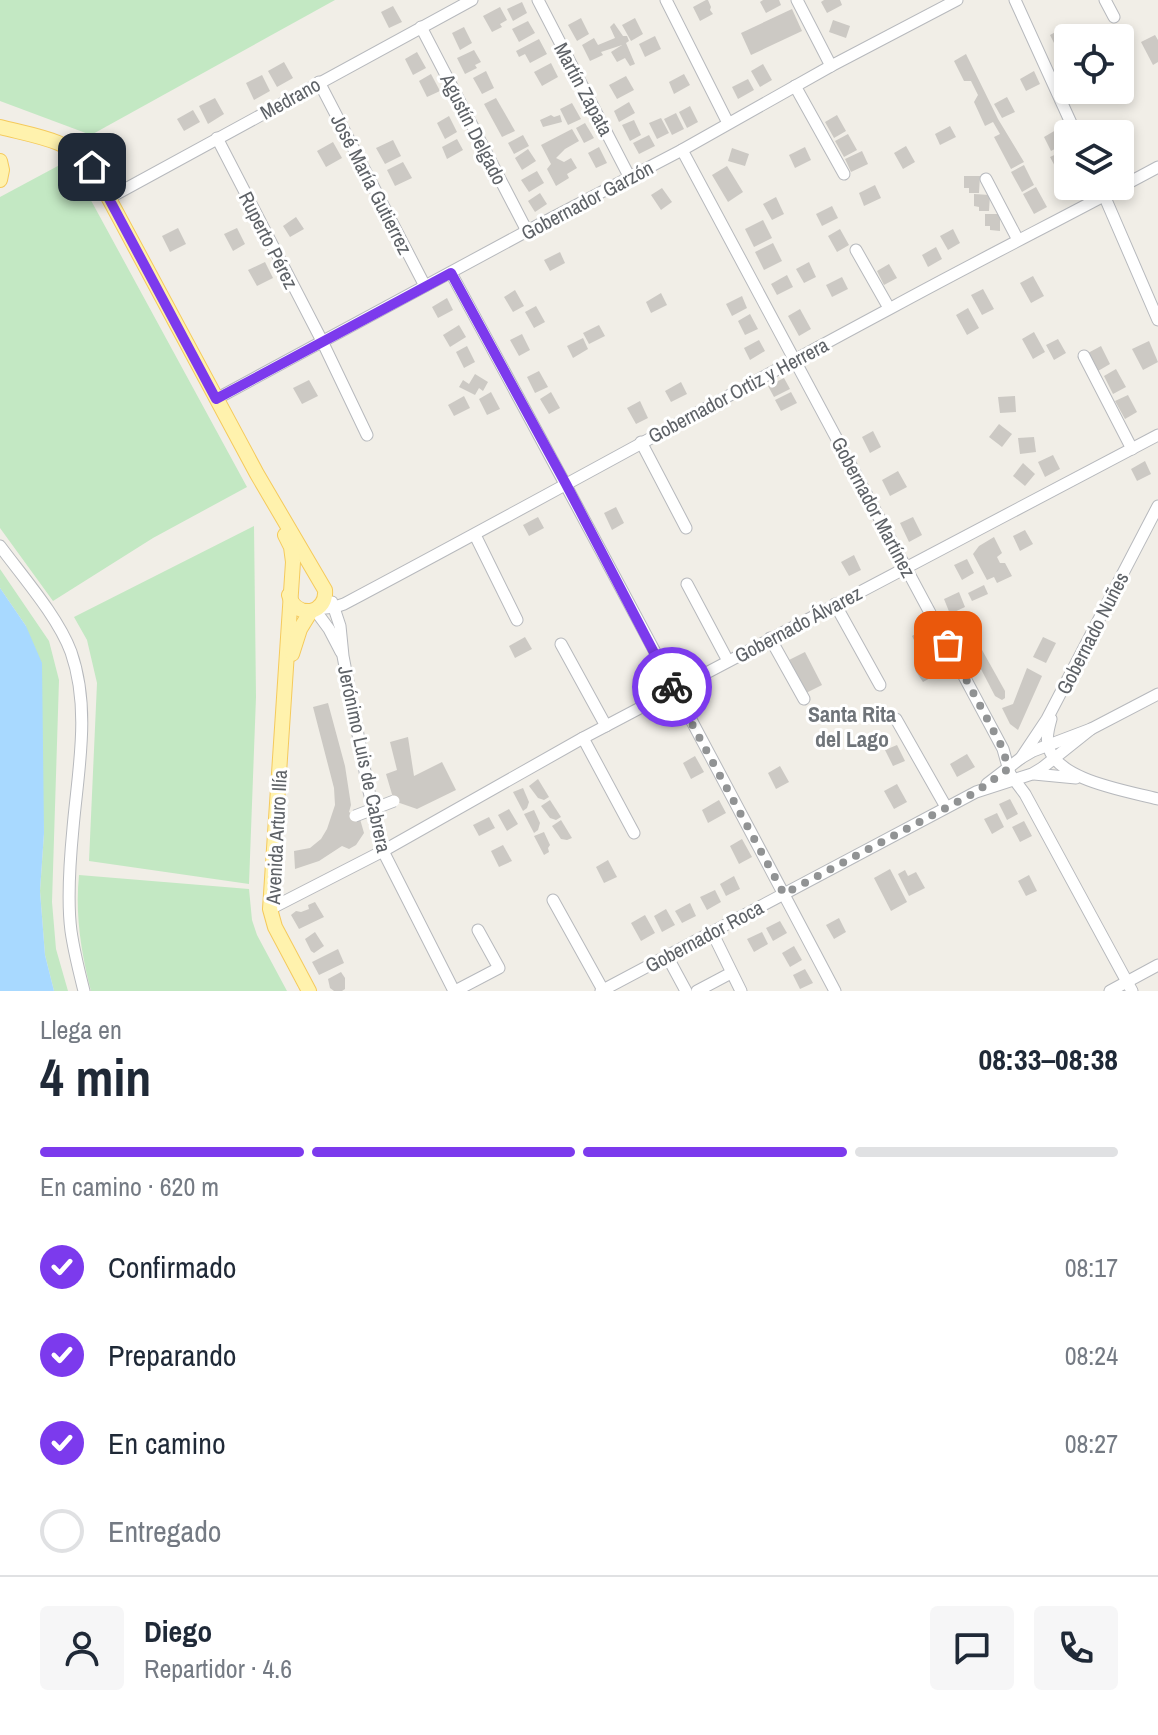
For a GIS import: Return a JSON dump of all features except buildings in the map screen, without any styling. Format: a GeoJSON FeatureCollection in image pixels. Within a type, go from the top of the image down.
{"type":"FeatureCollection","features":[{"type":"Feature","properties":{"kind":"main road","name":"Avenida Arturo Ilía"},"geometry":{"type":"LineString","coordinates":[[0,127],[52,142],[79,154],[92,167],[276,508],[324,586]]}},
{"type":"Feature","properties":{"kind":"main road"},"geometry":{"type":"LineString","coordinates":[[0,161],[0,180]]}},
{"type":"Feature","properties":{"kind":"main road","name":"Avenida Arturo Ilía"},"geometry":{"type":"LineString","coordinates":[[276,508],[293,556],[270,909],[275,927],[309,991]]}},
{"type":"Feature","properties":{"kind":"main road"},"geometry":{"type":"LineString","coordinates":[[303,576],[314,577],[324,586],[324,600],[314,610],[297,609],[291,600],[290,592],[295,581],[303,576]]}},
{"type":"Feature","properties":{"kind":"main road","name":"Avenida Arturo Ilía"},"geometry":{"type":"LineString","coordinates":[[287,673],[300,629],[314,610]]}},
{"type":"Feature","properties":{"kind":"street","name":"Medrano"},"geometry":{"type":"LineString","coordinates":[[109,198],[472,0]]}},
{"type":"Feature","properties":{"kind":"street","name":"Martín Zapata"},"geometry":{"type":"LineString","coordinates":[[538,0],[630,178]]}},
{"type":"Feature","properties":{"kind":"street"},"geometry":{"type":"LineString","coordinates":[[666,0],[728,123]]}},
{"type":"Feature","properties":{"kind":"street"},"geometry":{"type":"LineString","coordinates":[[797,0],[831,66]]}},
{"type":"Feature","properties":{"kind":"street","name":"Gobernador Garzón"},"geometry":{"type":"LineString","coordinates":[[216,399],[682,150],[936,5],[957,0]]}},
{"type":"Feature","properties":{"kind":"street"},"geometry":{"type":"LineString","coordinates":[[1015,0],[1070,120]]}},
{"type":"Feature","properties":{"kind":"street"},"geometry":{"type":"LineString","coordinates":[[1105,0],[1114,17]]}},
{"type":"Feature","properties":{"kind":"street","name":"Agustín Delgado"},"geometry":{"type":"LineString","coordinates":[[421,27],[527,231]]}},
{"type":"Feature","properties":{"kind":"street","name":"José María Gutierrez"},"geometry":{"type":"LineString","coordinates":[[319,82],[425,286]]}},
{"type":"Feature","properties":{"kind":"street"},"geometry":{"type":"LineString","coordinates":[[795,86],[844,174]]}},
{"type":"Feature","properties":{"kind":"street","name":"Ruperto Pérez"},"geometry":{"type":"LineString","coordinates":[[217,138],[367,435]]}},
{"type":"Feature","properties":{"kind":"street","name":"Gobernador Martínez"},"geometry":{"type":"LineString","coordinates":[[682,150],[1003,749],[1010,774],[1025,794],[1129,986]]}},
{"type":"Feature","properties":{"kind":"street","name":"Gobernador Ortiz y Herrera"},"geometry":{"type":"LineString","coordinates":[[1134,177],[1158,167]]}},
{"type":"Feature","properties":{"kind":"street"},"geometry":{"type":"LineString","coordinates":[[986,179],[1018,240]]}},
{"type":"Feature","properties":{"kind":"street","name":"Gobernador Ortiz y Herrera"},"geometry":{"type":"LineString","coordinates":[[314,610],[335,607],[475,535],[1087,200]]}},
{"type":"Feature","properties":{"kind":"street"},"geometry":{"type":"LineString","coordinates":[[1106,200],[1158,320]]}},
{"type":"Feature","properties":{"kind":"street"},"geometry":{"type":"LineString","coordinates":[[856,250],[889,308]]}},
{"type":"Feature","properties":{"kind":"street"},"geometry":{"type":"LineString","coordinates":[[451,273],[835,991]]}},
{"type":"Feature","properties":{"kind":"street"},"geometry":{"type":"LineString","coordinates":[[1084,356],[1132,449]]}},
{"type":"Feature","properties":{"kind":"street","name":"Gobernado Álvarez"},"geometry":{"type":"LineString","coordinates":[[270,909],[383,851],[583,738],[770,638],[1158,435]]}},
{"type":"Feature","properties":{"kind":"street"},"geometry":{"type":"LineString","coordinates":[[641,442],[686,528]]}},
{"type":"Feature","properties":{"kind":"street","name":"Gobernado Nuñes"},"geometry":{"type":"LineString","coordinates":[[1021,758],[1056,703],[1158,506]]}},
{"type":"Feature","properties":{"kind":"street"},"geometry":{"type":"LineString","coordinates":[[475,535],[517,620]]}},
{"type":"Feature","properties":{"kind":"street"},"geometry":{"type":"LineString","coordinates":[[0,546],[62,634],[76,672],[82,704],[81,751],[72,831],[69,912],[84,991]]}},
{"type":"Feature","properties":{"kind":"street"},"geometry":{"type":"LineString","coordinates":[[687,584],[728,661]]}},
{"type":"Feature","properties":{"kind":"street","name":"Jerónimo Luis de Cabrera"},"geometry":{"type":"LineString","coordinates":[[324,586],[335,607],[340,626],[368,787],[383,851],[454,991]]}},
{"type":"Feature","properties":{"kind":"street"},"geometry":{"type":"LineString","coordinates":[[835,604],[880,685]]}},
{"type":"Feature","properties":{"kind":"street","name":"Jerónimo Luis de Cabrera"},"geometry":{"type":"LineString","coordinates":[[314,610],[343,656]]}},
{"type":"Feature","properties":{"kind":"street"},"geometry":{"type":"LineString","coordinates":[[770,638],[804,699]]}},
{"type":"Feature","properties":{"kind":"street"},"geometry":{"type":"LineString","coordinates":[[561,644],[606,726]]}},
{"type":"Feature","properties":{"kind":"street","name":"Gobernador Roca"},"geometry":{"type":"LineString","coordinates":[[602,991],[1010,774],[1021,758],[1091,729],[1158,694]]}},
{"type":"Feature","properties":{"kind":"street"},"geometry":{"type":"LineString","coordinates":[[1056,703],[1047,745],[1061,767],[1089,780],[1158,799]]}},
{"type":"Feature","properties":{"kind":"street"},"geometry":{"type":"LineString","coordinates":[[896,719],[946,807]]}},
{"type":"Feature","properties":{"kind":"street","name":"Gobernador Roca"},"geometry":{"type":"LineString","coordinates":[[1010,774],[1032,774],[1091,729]]}},
{"type":"Feature","properties":{"kind":"street"},"geometry":{"type":"LineString","coordinates":[[583,738],[634,833]]}},
{"type":"Feature","properties":{"kind":"street"},"geometry":{"type":"LineString","coordinates":[[1032,774],[1089,780]]}},
{"type":"Feature","properties":{"kind":"street"},"geometry":{"type":"LineString","coordinates":[[355,816],[394,801]]}},
{"type":"Feature","properties":{"kind":"street"},"geometry":{"type":"LineString","coordinates":[[553,900],[602,991]]}},
{"type":"Feature","properties":{"kind":"street"},"geometry":{"type":"LineString","coordinates":[[454,991],[499,968],[478,930]]}},
{"type":"Feature","properties":{"kind":"street"},"geometry":{"type":"LineString","coordinates":[[712,932],[741,991]]}},
{"type":"Feature","properties":{"kind":"street"},"geometry":{"type":"LineString","coordinates":[[667,956],[686,991]]}},
{"type":"Feature","properties":{"kind":"street"},"geometry":{"type":"LineString","coordinates":[[1110,991],[1129,986],[1158,965]]}},
{"type":"Feature","properties":{"kind":"street"},"geometry":{"type":"LineString","coordinates":[[697,991],[731,973]]}},
{"type":"Feature","properties":{"kind":"green space"},"geometry":{"type":"Polygon","coordinates":[[[0,0],[335,0],[91,135],[0,101],[0,0]]]}},
{"type":"Feature","properties":{"kind":"green space"},"geometry":{"type":"Polygon","coordinates":[[[69,160],[247,487],[153,538],[53,601],[0,528],[0,197],[69,160]]]}},
{"type":"Feature","properties":{"kind":"green space"},"geometry":{"type":"Polygon","coordinates":[[[254,526],[256,697],[249,884],[89,861],[97,683],[87,640],[74,617],[254,526]]]}},
{"type":"Feature","properties":{"kind":"green space"},"geometry":{"type":"Polygon","coordinates":[[[0,569],[49,641],[59,680],[52,902],[56,949],[68,991],[54,991],[45,955],[40,891],[44,833],[26,626],[0,588],[0,569]]]}},
{"type":"Feature","properties":{"kind":"green space"},"geometry":{"type":"Polygon","coordinates":[[[79,875],[249,889],[257,935],[287,991],[91,991],[80,933],[79,875]]]}},
{"type":"Feature","properties":{"kind":"water"},"geometry":{"type":"Polygon","coordinates":[[[0,588],[26,626],[42,663],[44,833],[40,891],[45,955],[54,991],[0,991],[0,588]]]}},
{"type":"Feature","properties":{"kind":"way so far"},"geometry":{"type":"LineString","coordinates":[[672,687],[784,894],[976,792],[1008,769],[1003,749],[948,645]]}},
{"type":"Feature","properties":{"kind":"district","name":"Santa Rita del Lago"},"geometry":{"type":"Point","coordinates":[852,726]}},
{"type":"Feature","properties":{"kind":"route"},"geometry":{"type":"LineString","coordinates":[[92,167],[216,399],[451,273],[672,687]]}}]}
